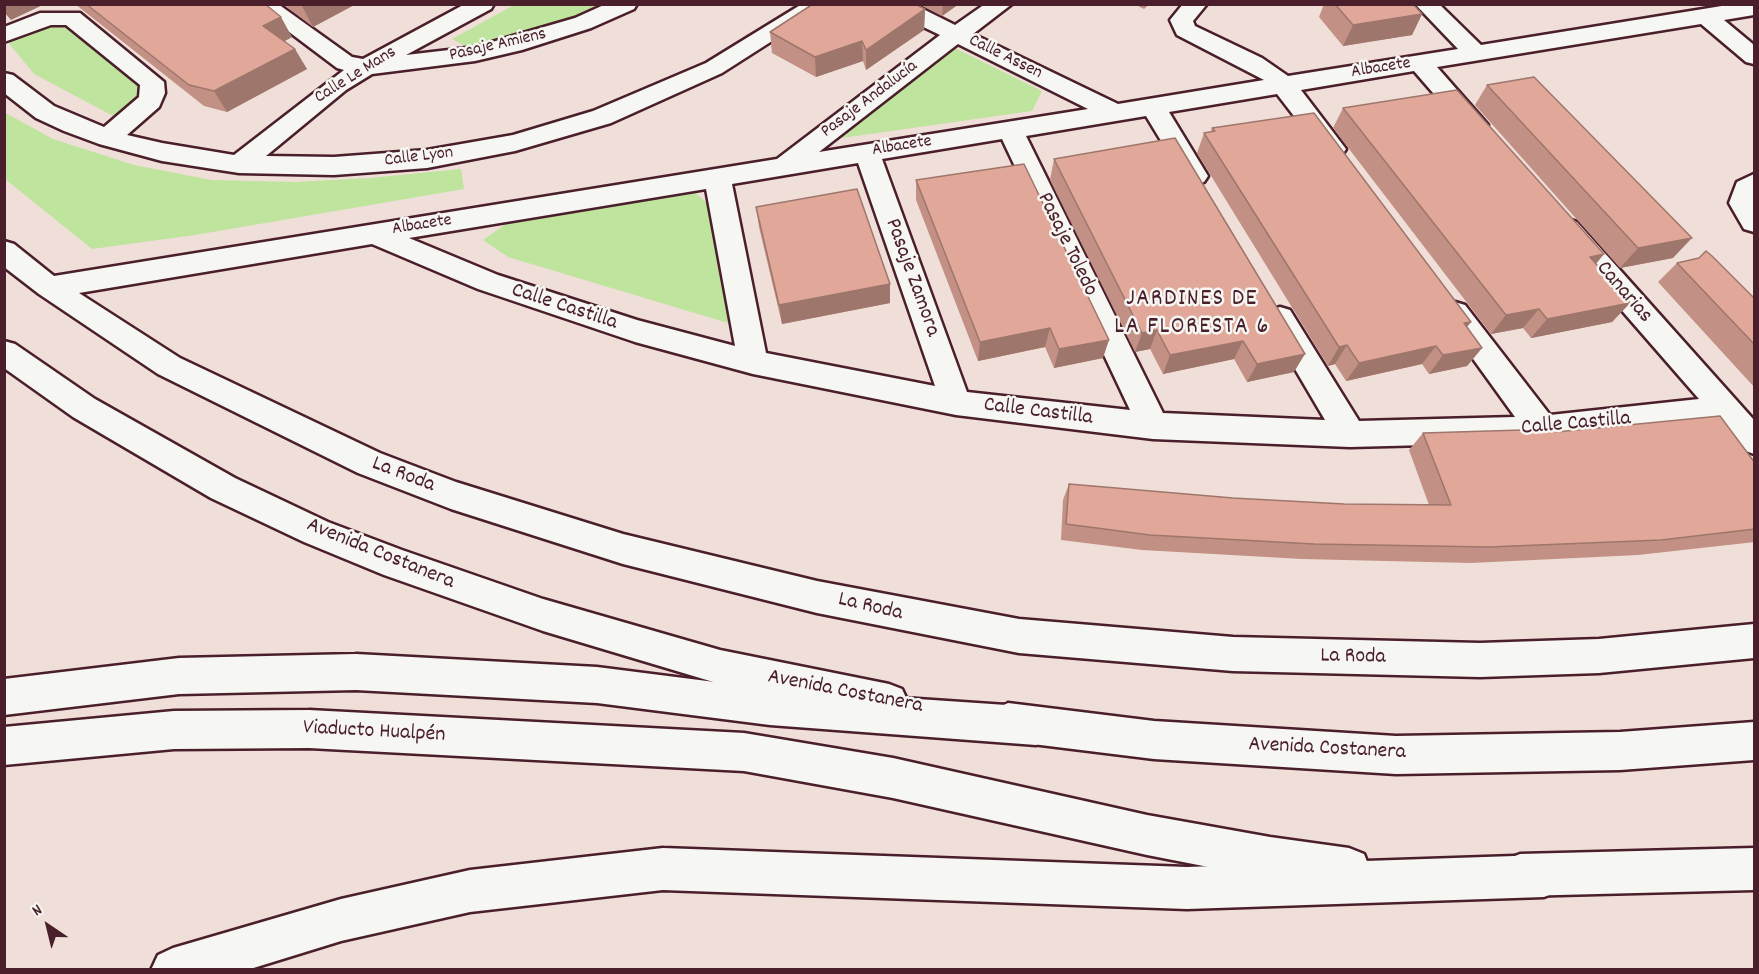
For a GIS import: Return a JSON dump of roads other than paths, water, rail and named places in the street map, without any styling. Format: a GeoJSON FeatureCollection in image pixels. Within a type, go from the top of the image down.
{"type":"FeatureCollection","features":[{"type":"Feature","properties":{"kind":"main road"},"geometry":{"type":"LineString","coordinates":[[263,4],[345,63],[366,67]]}},
{"type":"Feature","properties":{"kind":"main road","name":"Pasaje Amiens"},"geometry":{"type":"LineString","coordinates":[[366,67],[454,57],[514,45],[583,23],[626,4]]}},
{"type":"Feature","properties":{"kind":"main road","name":"Calle Lyon"},"geometry":{"type":"LineString","coordinates":[[4,80],[45,112],[108,138],[162,152],[239,164],[334,166],[427,159],[515,143],[602,117],[684,84],[742,53],[819,4]]}},
{"type":"Feature","properties":{"kind":"main road","name":"Calle Assen"},"geometry":{"type":"LineString","coordinates":[[894,4],[1115,112]]}},
{"type":"Feature","properties":{"kind":"main road","name":"Pasaje Andalucía"},"geometry":{"type":"LineString","coordinates":[[783,167],[1001,4]]}},
{"type":"Feature","properties":{"kind":"main road"},"geometry":{"type":"LineString","coordinates":[[1196,4],[1181,20],[1185,30],[1254,63],[1282,85],[1296,99],[1345,165]]}},
{"type":"Feature","properties":{"kind":"main road"},"geometry":{"type":"LineString","coordinates":[[1426,4],[1476,54]]}},
{"type":"Feature","properties":{"kind":"main road","name":"Calle Le Mans"},"geometry":{"type":"LineString","coordinates":[[239,164],[310,105],[366,67],[478,6]]}},
{"type":"Feature","properties":{"kind":"main road","name":"Albacete"},"geometry":{"type":"LineString","coordinates":[[49,286],[1755,8]]}},
{"type":"Feature","properties":{"kind":"main road"},"geometry":{"type":"LineString","coordinates":[[1706,16],[1755,57]]}},
{"type":"Feature","properties":{"kind":"main road"},"geometry":{"type":"LineString","coordinates":[[4,36],[48,18],[72,18],[152,82],[153,93],[150,101],[108,138]]}},
{"type":"Feature","properties":{"kind":"main road"},"geometry":{"type":"LineString","coordinates":[[1420,63],[1492,145]]}},
{"type":"Feature","properties":{"kind":"main road"},"geometry":{"type":"LineString","coordinates":[[1153,106],[1209,199]]}},
{"type":"Feature","properties":{"kind":"main road","name":"Pasaje Toledo"},"geometry":{"type":"LineString","coordinates":[[1010,129],[1153,426]]}},
{"type":"Feature","properties":{"kind":"main road","name":"Pasaje Zamora"},"geometry":{"type":"LineString","coordinates":[[867,153],[956,403]]}},
{"type":"Feature","properties":{"kind":"main road"},"geometry":{"type":"LineString","coordinates":[[717,177],[753,362]]}},
{"type":"Feature","properties":{"kind":"main road"},"geometry":{"type":"LineString","coordinates":[[1749,189],[1742,203],[1755,222]]}},
{"type":"Feature","properties":{"kind":"main road","name":"Canarias"},"geometry":{"type":"LineString","coordinates":[[1546,206],[1755,441]]}},
{"type":"Feature","properties":{"kind":"main road","name":"Calle Castilla"},"geometry":{"type":"LineString","coordinates":[[374,234],[449,267],[635,331],[753,362],[956,403],[1153,426],[1350,434],[1542,429],[1725,409]]}},
{"type":"Feature","properties":{"kind":"main road","name":"La Roda"},"geometry":{"type":"LineString","coordinates":[[4,251],[49,286],[169,366],[320,440],[431,487],[623,549],[915,618],[1052,639],[1233,654],[1346,659],[1480,660],[1599,656],[1755,641]]}},
{"type":"Feature","properties":{"kind":"main road"},"geometry":{"type":"LineString","coordinates":[[1437,288],[1542,429]]}},
{"type":"Feature","properties":{"kind":"main road"},"geometry":{"type":"LineString","coordinates":[[1264,291],[1350,434]]}},
{"type":"Feature","properties":{"kind":"main road","name":"Avenida Costanera"},"geometry":{"type":"LineString","coordinates":[[4,352],[84,408],[223,488],[316,532],[482,596],[720,667],[826,691],[1036,726],[1154,740],[1396,755],[1608,751],[1755,741]]}},
{"type":"Feature","properties":{"kind":"main road"},"geometry":{"type":"LineString","coordinates":[[4,697],[179,676],[356,672],[597,685],[770,707],[1036,726]]}},
{"type":"Feature","properties":{"kind":"main road","name":"Viaducto Hualpén"},"geometry":{"type":"LineString","coordinates":[[4,746],[174,730],[309,729],[744,752],[893,778],[1027,806],[1147,835],[1270,858],[1389,874],[1544,876]]}},
{"type":"Feature","properties":{"kind":"main road"},"geometry":{"type":"LineString","coordinates":[[173,969],[341,920],[470,891],[663,869],[1187,888],[1755,869]]}},
{"type":"Feature","properties":{"kind":"district","name":"JARDINES DE LA FLORESTA 6"},"geometry":{"type":"Point","coordinates":[1192,315]}}]}
